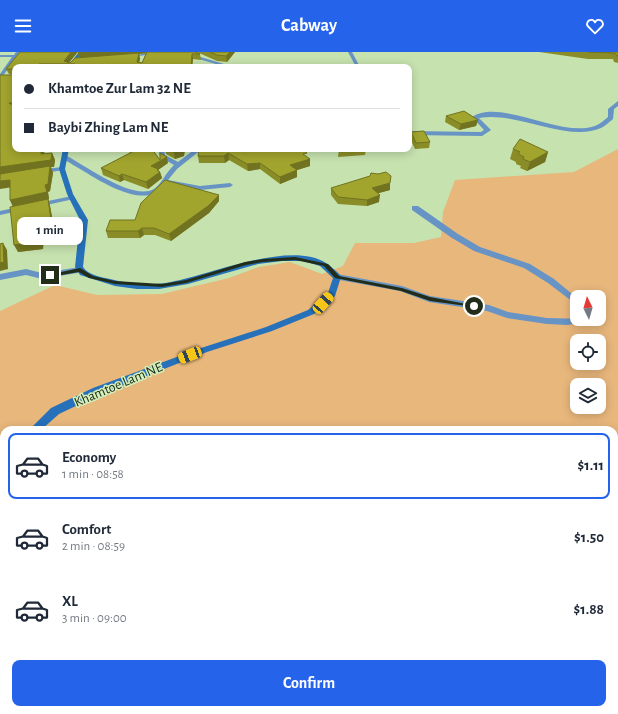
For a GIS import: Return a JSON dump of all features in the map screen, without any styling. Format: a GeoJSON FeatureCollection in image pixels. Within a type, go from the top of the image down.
{"type":"FeatureCollection","features":[{"type":"Feature","properties":{"kind":"main road"},"geometry":{"type":"LineString","coordinates":[[72,64],[81,52]]}},
{"type":"Feature","properties":{"kind":"main road"},"geometry":{"type":"LineString","coordinates":[[65,153],[62,169],[72,198],[84,220],[80,270],[91,277],[115,283],[162,286],[186,282],[251,263],[295,259],[326,265],[337,277]]}},
{"type":"Feature","properties":{"kind":"main road","name":"Khamtoe Lam NE"},"geometry":{"type":"LineString","coordinates":[[38,426],[55,411],[97,391],[204,350],[269,329],[311,312],[332,294],[337,277]]}},
{"type":"Feature","properties":{"kind":"street"},"geometry":{"type":"LineString","coordinates":[[350,52],[356,64]]}},
{"type":"Feature","properties":{"kind":"street"},"geometry":{"type":"LineString","coordinates":[[122,58],[144,57],[166,53]]}},
{"type":"Feature","properties":{"kind":"street"},"geometry":{"type":"LineString","coordinates":[[180,53],[201,57],[217,64]]}},
{"type":"Feature","properties":{"kind":"street"},"geometry":{"type":"LineString","coordinates":[[0,56],[16,54]]}},
{"type":"Feature","properties":{"kind":"street"},"geometry":{"type":"LineString","coordinates":[[0,78],[16,54]]}},
{"type":"Feature","properties":{"kind":"street"},"geometry":{"type":"LineString","coordinates":[[201,57],[207,54]]}},
{"type":"Feature","properties":{"kind":"street"},"geometry":{"type":"LineString","coordinates":[[74,61],[81,61]]}},
{"type":"Feature","properties":{"kind":"street"},"geometry":{"type":"LineString","coordinates":[[0,78],[8,78]]}},
{"type":"Feature","properties":{"kind":"street"},"geometry":{"type":"LineString","coordinates":[[412,133],[482,134],[488,130],[475,117],[491,114],[573,130],[594,130],[606,124],[611,118],[611,109],[618,103]]}},
{"type":"Feature","properties":{"kind":"street"},"geometry":{"type":"LineString","coordinates":[[161,152],[162,156],[178,165]]}},
{"type":"Feature","properties":{"kind":"street"},"geometry":{"type":"LineString","coordinates":[[65,153],[114,185],[133,193],[152,193],[165,182],[169,173],[195,152]]}},
{"type":"Feature","properties":{"kind":"street"},"geometry":{"type":"LineString","coordinates":[[32,173],[62,169]]}},
{"type":"Feature","properties":{"kind":"street"},"geometry":{"type":"LineString","coordinates":[[165,182],[200,188],[230,186]]}},
{"type":"Feature","properties":{"kind":"street"},"geometry":{"type":"LineString","coordinates":[[0,213],[72,198]]}},
{"type":"Feature","properties":{"kind":"street"},"geometry":{"type":"LineString","coordinates":[[415,208],[455,236],[477,249],[527,266],[551,281],[570,296]]}},
{"type":"Feature","properties":{"kind":"street"},"geometry":{"type":"LineString","coordinates":[[0,277],[26,272],[42,276],[80,270]]}},
{"type":"Feature","properties":{"kind":"street"},"geometry":{"type":"LineString","coordinates":[[337,277],[402,290],[430,299],[489,308],[506,315],[570,322]]}},
{"type":"Feature","properties":{"kind":"shaded area"},"geometry":{"type":"Polygon","coordinates":[[[618,149],[618,426],[0,426],[0,311],[55,285],[97,295],[162,294],[229,278],[259,267],[290,262],[322,274],[343,266],[355,243],[414,243],[441,237],[443,212],[455,180],[574,172],[618,149]]]}},
{"type":"Feature","properties":{"kind":"building"},"geometry":{"type":"Polygon","coordinates":[[[20,52],[71,52],[64,61],[70,63],[75,58],[139,53],[137,62],[142,63],[147,52],[195,52],[200,54],[192,54],[191,64],[12,64],[12,69],[6,69],[20,52]]]}},
{"type":"Feature","properties":{"kind":"building"},"geometry":{"type":"Polygon","coordinates":[[[210,52],[230,52],[226,56],[217,55],[210,52]]]}},
{"type":"Feature","properties":{"kind":"building"},"geometry":{"type":"Polygon","coordinates":[[[588,52],[618,52],[618,56],[615,53],[588,52]]]}},
{"type":"Feature","properties":{"kind":"building"},"geometry":{"type":"Polygon","coordinates":[[[0,75],[12,75],[12,103],[9,103],[12,104],[12,152],[41,152],[41,154],[52,153],[51,160],[0,167],[0,75]]]}},
{"type":"Feature","properties":{"kind":"building"},"geometry":{"type":"Polygon","coordinates":[[[464,111],[478,120],[461,124],[446,116],[464,111]]]}},
{"type":"Feature","properties":{"kind":"building"},"geometry":{"type":"Polygon","coordinates":[[[424,131],[430,142],[416,143],[412,132],[424,131]]]}},
{"type":"Feature","properties":{"kind":"building"},"geometry":{"type":"Polygon","coordinates":[[[520,139],[548,152],[530,162],[523,159],[524,157],[518,154],[520,152],[513,149],[520,139]]]}},
{"type":"Feature","properties":{"kind":"building"},"geometry":{"type":"Polygon","coordinates":[[[132,152],[154,152],[160,160],[160,153],[167,157],[151,166],[158,169],[157,170],[160,172],[146,182],[122,174],[119,176],[101,168],[132,152]]]}},
{"type":"Feature","properties":{"kind":"building"},"geometry":{"type":"Polygon","coordinates":[[[199,152],[306,152],[307,153],[303,154],[310,159],[290,165],[297,170],[280,177],[260,163],[247,164],[228,153],[224,156],[198,156],[199,152]]]}},
{"type":"Feature","properties":{"kind":"building"},"geometry":{"type":"Polygon","coordinates":[[[50,166],[48,184],[45,185],[47,192],[10,200],[10,180],[0,181],[0,174],[50,166]]]}},
{"type":"Feature","properties":{"kind":"building"},"geometry":{"type":"Polygon","coordinates":[[[386,172],[391,176],[390,183],[372,188],[380,195],[367,200],[338,197],[331,188],[370,176],[371,173],[378,174],[386,172]]]}},
{"type":"Feature","properties":{"kind":"building"},"geometry":{"type":"Polygon","coordinates":[[[165,180],[219,195],[208,206],[169,234],[154,228],[142,228],[138,231],[106,231],[110,220],[135,220],[141,203],[165,180]]]}},
{"type":"Feature","properties":{"kind":"building"},"geometry":{"type":"Polygon","coordinates":[[[48,199],[52,226],[42,228],[40,242],[14,245],[10,207],[48,199]]]}},
{"type":"Feature","properties":{"kind":"building"},"geometry":{"type":"Polygon","coordinates":[[[3,243],[4,262],[0,263],[0,244],[3,243]]]}},
{"type":"Feature","properties":{"kind":"route"},"geometry":{"type":"LineString","coordinates":[[50,275],[80,270],[91,277],[115,283],[162,286],[186,282],[263,260],[295,259],[318,262],[326,265],[337,277],[402,290],[430,299],[474,306]]}}]}
